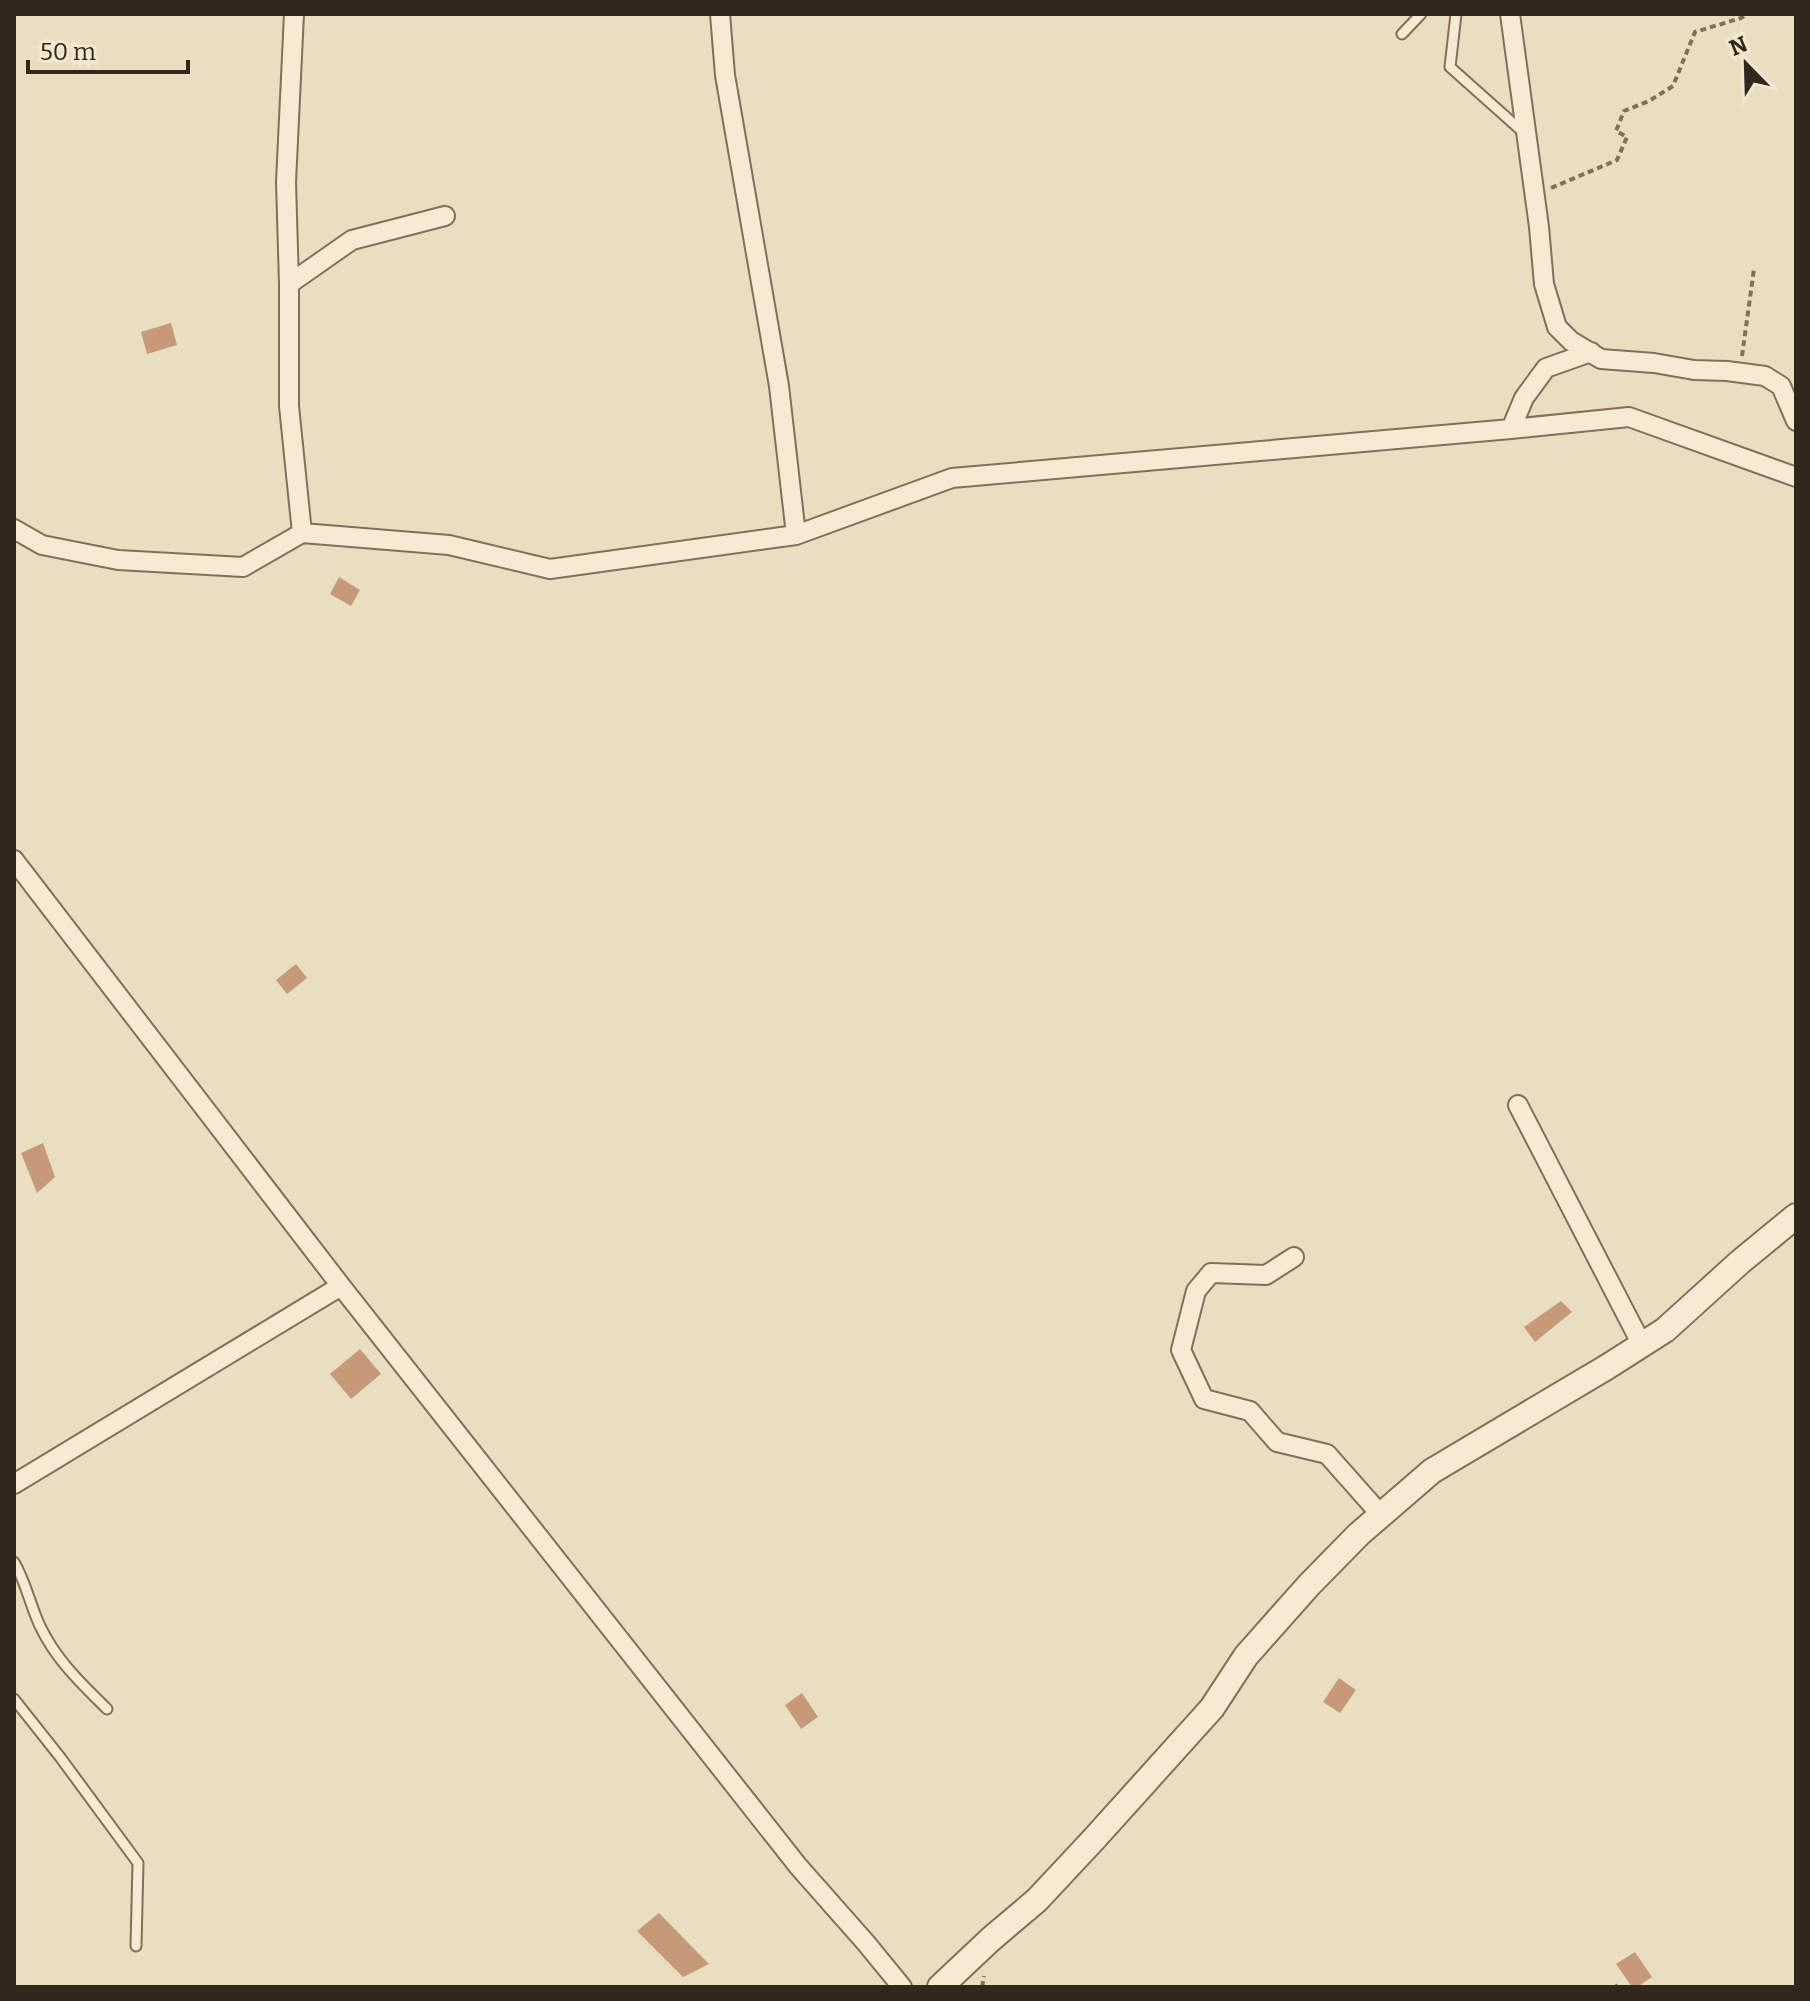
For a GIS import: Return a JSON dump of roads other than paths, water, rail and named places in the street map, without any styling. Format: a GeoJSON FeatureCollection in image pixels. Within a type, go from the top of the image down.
{"type":"FeatureCollection","features":[{"type":"Feature","properties":{"kind":"street"},"geometry":{"type":"LineString","coordinates":[[294,14],[286,182],[289,406],[302,533]]}},
{"type":"Feature","properties":{"kind":"street"},"geometry":{"type":"LineString","coordinates":[[720,14],[725,75],[779,386],[796,535]]}},
{"type":"Feature","properties":{"kind":"street"},"geometry":{"type":"LineString","coordinates":[[1510,14],[1544,284],[1557,327],[1571,341],[1601,359],[1765,376],[1781,386],[1796,421]]}},
{"type":"Feature","properties":{"kind":"street"},"geometry":{"type":"LineString","coordinates":[[289,284],[352,240],[445,216]]}},
{"type":"Feature","properties":{"kind":"street"},"geometry":{"type":"LineString","coordinates":[[1511,429],[1524,398],[1546,368],[1591,352]]}},
{"type":"Feature","properties":{"kind":"street"},"geometry":{"type":"LineString","coordinates":[[14,529],[42,545],[118,560],[243,567],[302,533],[449,545],[550,569],[796,535],[952,478],[1629,417],[1796,477]]}},
{"type":"Feature","properties":{"kind":"street"},"geometry":{"type":"LineString","coordinates":[[14,860],[341,1286],[788,1854],[902,1987]]}},
{"type":"Feature","properties":{"kind":"street"},"geometry":{"type":"LineString","coordinates":[[1518,1105],[1642,1345]]}},
{"type":"Feature","properties":{"kind":"street"},"geometry":{"type":"LineString","coordinates":[[940,1987],[1037,1900],[1094,1839],[1212,1708],[1246,1656],[1359,1534],[1432,1471],[1665,1330],[1796,1216]]}},
{"type":"Feature","properties":{"kind":"street"},"geometry":{"type":"LineString","coordinates":[[1294,1257],[1266,1275],[1211,1273],[1196,1291],[1181,1350],[1204,1399],[1250,1411],[1277,1442],[1327,1454],[1381,1515]]}},
{"type":"Feature","properties":{"kind":"street"},"geometry":{"type":"LineString","coordinates":[[14,1484],[341,1286]]}},
{"type":"Feature","properties":{"kind":"lane"},"geometry":{"type":"LineString","coordinates":[[1402,34],[1421,14]]}},
{"type":"Feature","properties":{"kind":"lane"},"geometry":{"type":"LineString","coordinates":[[1456,14],[1450,67],[1526,134]]}},
{"type":"Feature","properties":{"kind":"lane"},"geometry":{"type":"LineString","coordinates":[[14,1562],[53,1651],[70,1673],[107,1709]]}},
{"type":"Feature","properties":{"kind":"lane"},"geometry":{"type":"LineString","coordinates":[[14,1699],[138,1863],[136,1946]]}}]}
